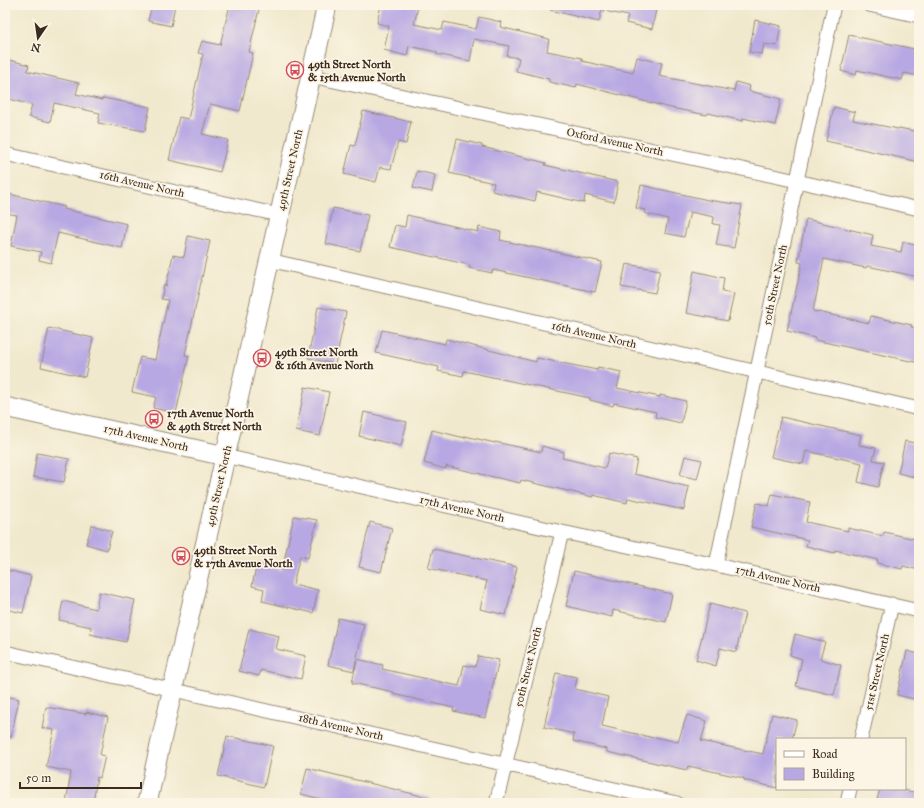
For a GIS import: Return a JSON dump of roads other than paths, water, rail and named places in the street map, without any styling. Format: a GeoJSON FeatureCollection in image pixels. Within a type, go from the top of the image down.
{"type":"FeatureCollection","features":[{"type":"Feature","properties":{"kind":"main road","name":"49th Street North"},"geometry":{"type":"LineString","coordinates":[[148,803],[327,5]]}},
{"type":"Feature","properties":{"kind":"main road","name":"17th Avenue North"},"geometry":{"type":"LineString","coordinates":[[5,407],[226,456]]}},
{"type":"Feature","properties":{"kind":"street","name":"50th Street North"},"geometry":{"type":"LineString","coordinates":[[716,565],[834,5]]}},
{"type":"Feature","properties":{"kind":"street"},"geometry":{"type":"LineString","coordinates":[[869,5],[919,16]]}},
{"type":"Feature","properties":{"kind":"street","name":"Oxford Avenue North"},"geometry":{"type":"LineString","coordinates":[[311,76],[797,181],[919,209]]}},
{"type":"Feature","properties":{"kind":"street","name":"16th Avenue North"},"geometry":{"type":"LineString","coordinates":[[5,154],[279,215]]}},
{"type":"Feature","properties":{"kind":"street","name":"16th Avenue North"},"geometry":{"type":"LineString","coordinates":[[270,260],[756,373],[919,409]]}},
{"type":"Feature","properties":{"kind":"street","name":"17th Avenue North"},"geometry":{"type":"LineString","coordinates":[[226,456],[919,611]]}},
{"type":"Feature","properties":{"kind":"street","name":"50th Street North"},"geometry":{"type":"LineString","coordinates":[[496,803],[562,532]]}},
{"type":"Feature","properties":{"kind":"street","name":"51st Street North"},"geometry":{"type":"LineString","coordinates":[[861,738],[892,604]]}},
{"type":"Feature","properties":{"kind":"street","name":"18th Avenue North"},"geometry":{"type":"LineString","coordinates":[[5,652],[677,803]]}},
{"type":"Feature","properties":{"kind":"street"},"geometry":{"type":"LineString","coordinates":[[847,803],[850,790]]}},
{"type":"Feature","properties":{"kind":"place","name":"49th Street North & 15th Avenue North"},"geometry":{"type":"Point","coordinates":[295,70]}},
{"type":"Feature","properties":{"kind":"place","name":"49th Street North & 16th Avenue North"},"geometry":{"type":"Point","coordinates":[262,358]}},
{"type":"Feature","properties":{"kind":"place","name":"17th Avenue North & 49th Street North"},"geometry":{"type":"Point","coordinates":[154,419]}},
{"type":"Feature","properties":{"kind":"place","name":"49th Street North & 17th Avenue North"},"geometry":{"type":"Point","coordinates":[181,556]}}]}
